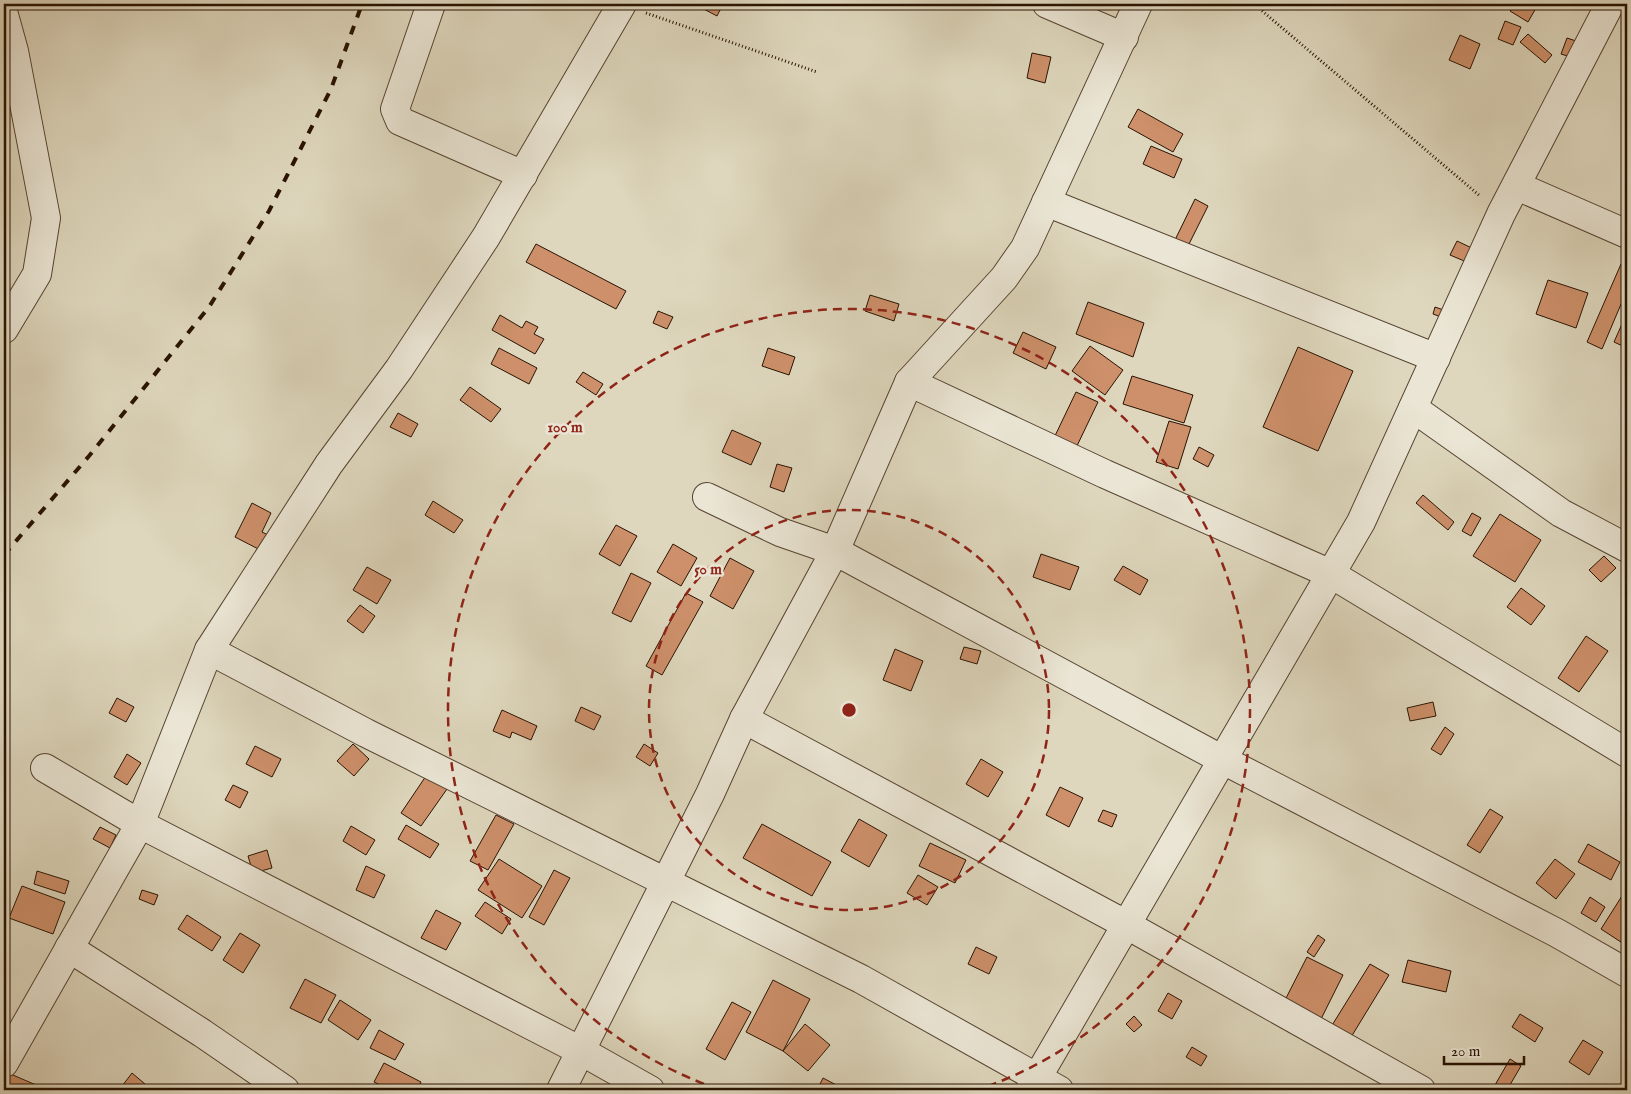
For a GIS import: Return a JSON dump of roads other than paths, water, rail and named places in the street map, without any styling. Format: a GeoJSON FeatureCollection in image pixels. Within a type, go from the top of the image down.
{"type":"FeatureCollection","features":[{"type":"Feature","properties":{"kind":"street"},"geometry":{"type":"LineString","coordinates":[[431,4],[395,109],[396,117],[400,121],[523,175]]}},
{"type":"Feature","properties":{"kind":"street"},"geometry":{"type":"LineString","coordinates":[[4,1063],[140,824],[209,650],[329,464],[404,360],[523,175],[622,4]]}},
{"type":"Feature","properties":{"kind":"street"},"geometry":{"type":"LineString","coordinates":[[1047,4],[1124,38]]}},
{"type":"Feature","properties":{"kind":"street"},"geometry":{"type":"LineString","coordinates":[[561,1090],[664,881],[710,794],[744,719],[835,550],[909,382],[1004,278],[1024,248],[1124,38],[1138,4]]}},
{"type":"Feature","properties":{"kind":"street"},"geometry":{"type":"LineString","coordinates":[[209,650],[366,733],[861,979],[1042,1086],[1127,925],[1361,522],[1501,214],[1610,4]]}},
{"type":"Feature","properties":{"kind":"street"},"geometry":{"type":"LineString","coordinates":[[4,15],[14,51],[46,218],[37,274],[4,329]]}},
{"type":"Feature","properties":{"kind":"street"},"geometry":{"type":"LineString","coordinates":[[1517,186],[1627,234]]}},
{"type":"Feature","properties":{"kind":"street"},"geometry":{"type":"LineString","coordinates":[[1046,202],[1436,358]]}},
{"type":"Feature","properties":{"kind":"street"},"geometry":{"type":"LineString","coordinates":[[909,382],[1105,474],[1331,574],[1627,753]]}},
{"type":"Feature","properties":{"kind":"street"},"geometry":{"type":"LineString","coordinates":[[1413,408],[1561,513],[1627,548]]}},
{"type":"Feature","properties":{"kind":"street"},"geometry":{"type":"LineString","coordinates":[[707,497],[780,532],[835,550],[1223,760],[1548,929],[1627,973]]}},
{"type":"Feature","properties":{"kind":"street"},"geometry":{"type":"LineString","coordinates":[[744,719],[1127,925],[1421,1090]]}},
{"type":"Feature","properties":{"kind":"street"},"geometry":{"type":"LineString","coordinates":[[45,768],[140,824],[581,1051],[650,1090]]}},
{"type":"Feature","properties":{"kind":"street"},"geometry":{"type":"LineString","coordinates":[[69,948],[202,1033],[285,1090]]}},
{"type":"Feature","properties":{"kind":"railway"},"geometry":{"type":"LineString","coordinates":[[4,555],[89,456],[209,307],[269,211],[331,89],[362,4]]}}]}
